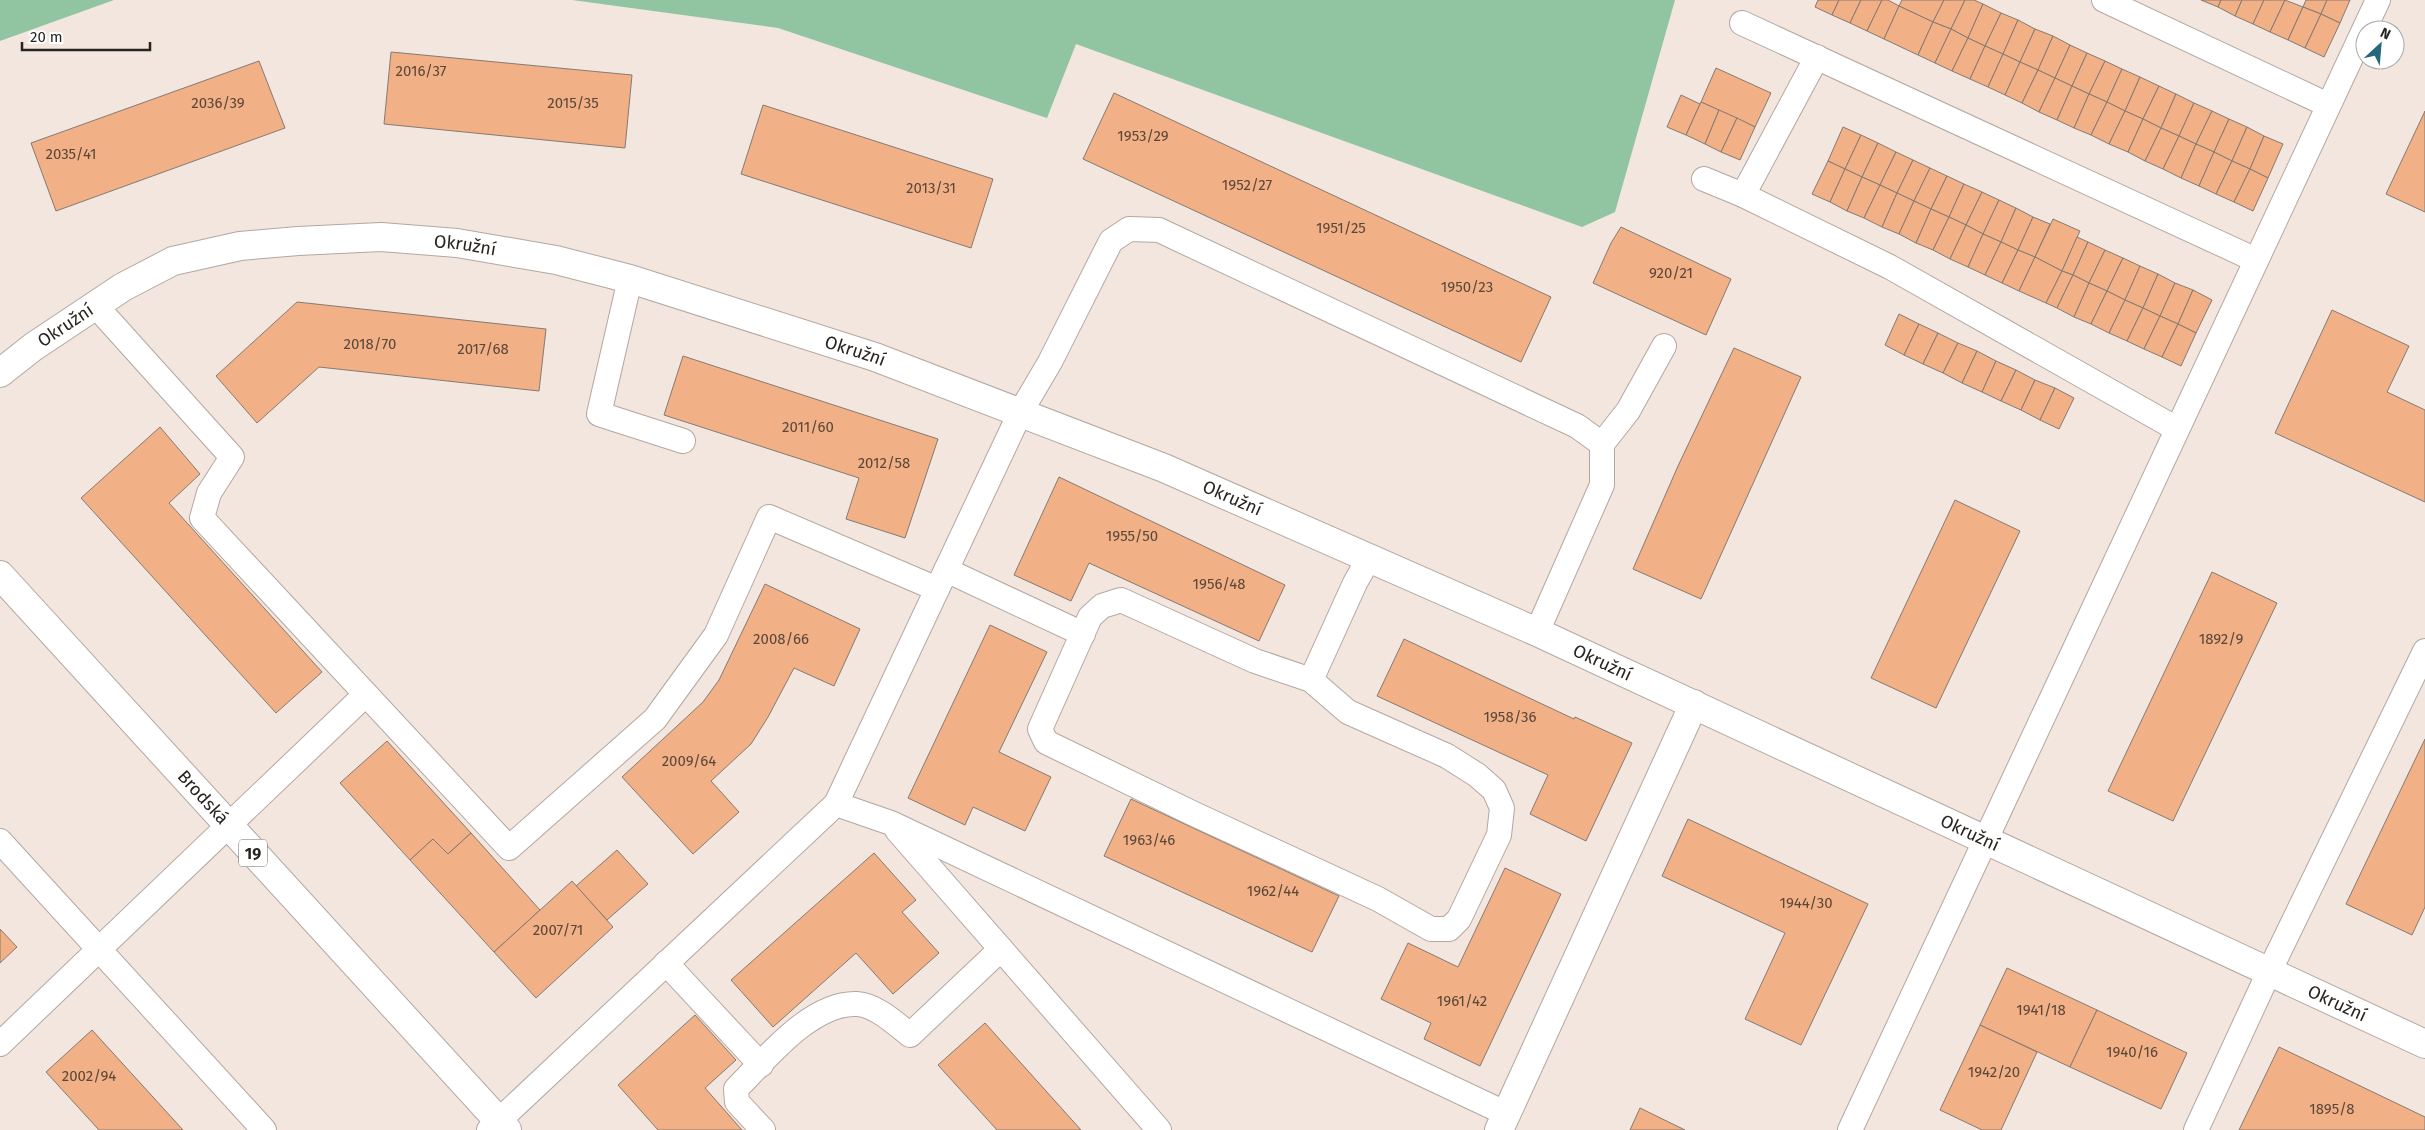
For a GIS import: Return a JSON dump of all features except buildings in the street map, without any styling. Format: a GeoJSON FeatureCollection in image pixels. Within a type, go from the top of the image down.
{"type":"FeatureCollection","features":[{"type":"Feature","properties":{"kind":"street","name":"Okružní"},"geometry":{"type":"LineString","coordinates":[[0,373],[33,347],[123,287],[173,261],[240,246],[381,237],[457,242],[556,260],[630,279],[876,357],[1164,468],[1537,632],[2425,1044]]}},
{"type":"Feature","properties":{"kind":"street","name":"Brodská"},"geometry":{"type":"LineString","coordinates":[[0,575],[228,825],[498,1127]]}},
{"type":"Feature","properties":{"kind":"street"},"geometry":{"type":"LineString","coordinates":[[1503,1122],[1694,704]]}},
{"type":"Feature","properties":{"kind":"lane"},"geometry":{"type":"LineString","coordinates":[[2104,0],[2328,105]]}},
{"type":"Feature","properties":{"kind":"lane"},"geometry":{"type":"LineString","coordinates":[[1850,1130],[2378,0]]}},
{"type":"Feature","properties":{"kind":"lane"},"geometry":{"type":"LineString","coordinates":[[1742,23],[2256,260]]}},
{"type":"Feature","properties":{"kind":"lane"},"geometry":{"type":"LineString","coordinates":[[1743,196],[1817,57]]}},
{"type":"Feature","properties":{"kind":"lane"},"geometry":{"type":"LineString","coordinates":[[1704,179],[1890,267],[2177,429]]}},
{"type":"Feature","properties":{"kind":"lane"},"geometry":{"type":"LineString","coordinates":[[498,1127],[666,963],[836,804],[1020,413],[1050,362],[1111,241],[1129,230],[1159,230],[1577,426],[1602,444]]}},
{"type":"Feature","properties":{"kind":"lane"},"geometry":{"type":"LineString","coordinates":[[630,279],[599,414],[683,441]]}},
{"type":"Feature","properties":{"kind":"lane"},"geometry":{"type":"LineString","coordinates":[[95,305],[232,457],[209,493],[202,518],[509,848],[655,719],[716,635],[769,517],[942,579],[1083,634]]}},
{"type":"Feature","properties":{"kind":"lane"},"geometry":{"type":"LineString","coordinates":[[1537,632],[1602,485],[1602,444],[1628,411],[1664,346]]}},
{"type":"Feature","properties":{"kind":"lane"},"geometry":{"type":"LineString","coordinates":[[1311,680],[1355,583],[1369,558]]}},
{"type":"Feature","properties":{"kind":"lane"},"geometry":{"type":"LineString","coordinates":[[1121,600],[1255,661],[1311,680],[1348,712],[1447,756],[1477,775],[1494,790],[1502,808],[1499,835],[1459,919],[1449,929],[1431,929],[1378,899],[1192,813],[1046,742],[1040,729],[1090,617],[1102,606],[1121,600]]}},
{"type":"Feature","properties":{"kind":"lane"},"geometry":{"type":"LineString","coordinates":[[2196,1130],[2269,972],[2378,753],[2425,651]]}},
{"type":"Feature","properties":{"kind":"lane"},"geometry":{"type":"LineString","coordinates":[[0,1044],[365,695]]}},
{"type":"Feature","properties":{"kind":"lane"},"geometry":{"type":"LineString","coordinates":[[836,804],[891,823],[1503,1122]]}},
{"type":"Feature","properties":{"kind":"lane"},"geometry":{"type":"LineString","coordinates":[[891,823],[1159,1130]]}},
{"type":"Feature","properties":{"kind":"lane"},"geometry":{"type":"LineString","coordinates":[[0,840],[264,1130]]}},
{"type":"Feature","properties":{"kind":"lane"},"geometry":{"type":"LineString","coordinates":[[763,1130],[737,1102],[736,1089],[800,1026],[835,1007],[858,1004],[882,1014],[910,1035],[1001,949]]}},
{"type":"Feature","properties":{"kind":"lane"},"geometry":{"type":"LineString","coordinates":[[666,963],[761,1065]]}},
{"type":"Feature","properties":{"kind":"green space"},"geometry":{"type":"Polygon","coordinates":[[[0,0],[114,0],[0,41],[0,0]]]}},
{"type":"Feature","properties":{"kind":"green space"},"geometry":{"type":"Polygon","coordinates":[[[572,0],[1675,0],[1615,212],[1582,227],[1076,44],[1047,118],[778,28],[572,0]]]}}]}
